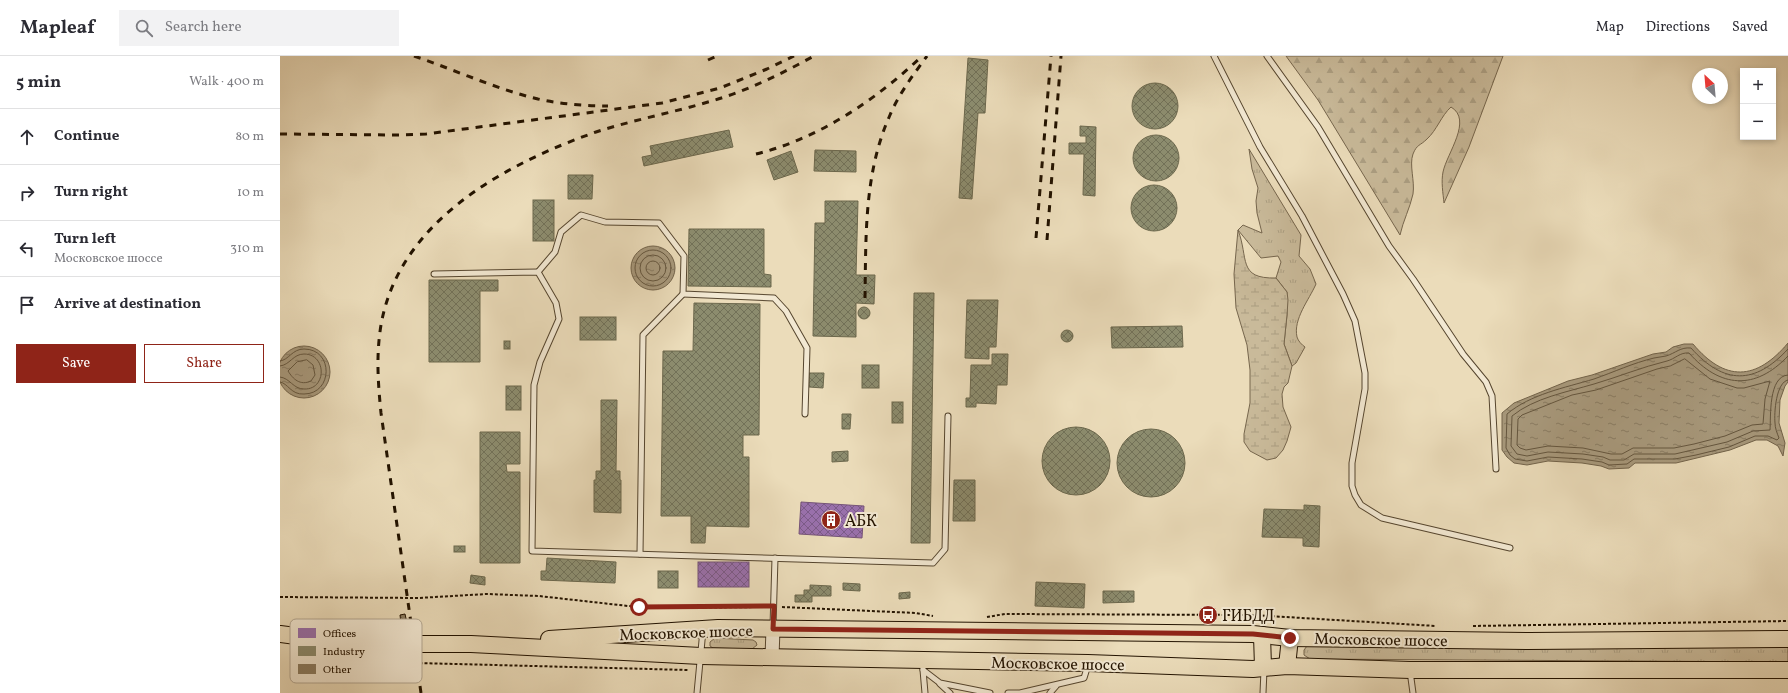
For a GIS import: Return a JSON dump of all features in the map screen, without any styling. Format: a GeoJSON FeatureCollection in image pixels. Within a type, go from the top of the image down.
{"type":"FeatureCollection","features":[{"type":"Feature","properties":{"kind":"main road","name":"Московское шоссе"},"geometry":{"type":"LineString","coordinates":[[471,644],[718,628],[1262,635],[1290,638],[1529,641],[1788,639]]}},
{"type":"Feature","properties":{"kind":"main road","name":"Московское шоссе"},"geometry":{"type":"LineString","coordinates":[[280,634],[290,635]]}},
{"type":"Feature","properties":{"kind":"main road"},"geometry":{"type":"LineString","coordinates":[[1262,635],[1263,667]]}},
{"type":"Feature","properties":{"kind":"main road"},"geometry":{"type":"LineString","coordinates":[[1287,666],[1290,638]]}},
{"type":"Feature","properties":{"kind":"main road","name":"Московское шоссе"},"geometry":{"type":"LineString","coordinates":[[422,644],[471,644],[701,656],[772,657],[923,666],[1088,663],[1253,669],[1287,666],[1410,670],[1788,670]]}},
{"type":"Feature","properties":{"kind":"street"},"geometry":{"type":"LineString","coordinates":[[772,657],[773,629]]}},
{"type":"Feature","properties":{"kind":"lane"},"geometry":{"type":"LineString","coordinates":[[1214,56],[1260,147],[1302,216],[1343,294],[1355,321],[1365,373],[1365,389],[1352,463],[1352,486],[1361,505],[1382,518],[1510,548]]}},
{"type":"Feature","properties":{"kind":"lane"},"geometry":{"type":"LineString","coordinates":[[1267,56],[1318,127],[1389,246],[1413,278],[1464,354],[1486,382],[1492,396],[1496,469]]}},
{"type":"Feature","properties":{"kind":"lane"},"geometry":{"type":"LineString","coordinates":[[434,274],[538,272],[555,252],[561,232],[582,216],[605,222],[659,223],[684,256],[683,294],[643,335],[640,554]]}},
{"type":"Feature","properties":{"kind":"lane"},"geometry":{"type":"LineString","coordinates":[[538,272],[556,303],[559,319],[540,362],[534,385],[532,551],[933,563],[945,548],[948,416]]}},
{"type":"Feature","properties":{"kind":"lane"},"geometry":{"type":"LineString","coordinates":[[683,294],[774,298],[786,311],[807,348],[805,414]]}},
{"type":"Feature","properties":{"kind":"lane"},"geometry":{"type":"LineString","coordinates":[[773,629],[775,558]]}},
{"type":"Feature","properties":{"kind":"lane"},"geometry":{"type":"LineString","coordinates":[[697,693],[703,629]]}},
{"type":"Feature","properties":{"kind":"lane"},"geometry":{"type":"LineString","coordinates":[[1008,693],[1020,693],[1056,686],[1084,678],[1088,663]]}},
{"type":"Feature","properties":{"kind":"lane"},"geometry":{"type":"LineString","coordinates":[[923,666],[950,693]]}},
{"type":"Feature","properties":{"kind":"lane"},"geometry":{"type":"LineString","coordinates":[[923,666],[925,693]]}},
{"type":"Feature","properties":{"kind":"lane"},"geometry":{"type":"LineString","coordinates":[[1263,667],[1263,693]]}},
{"type":"Feature","properties":{"kind":"lane"},"geometry":{"type":"LineString","coordinates":[[1410,670],[1413,693]]}},
{"type":"Feature","properties":{"kind":"lane"},"geometry":{"type":"LineString","coordinates":[[940,683],[990,693]]}},
{"type":"Feature","properties":{"kind":"lane"},"geometry":{"type":"LineString","coordinates":[[1050,693],[1056,686]]}},
{"type":"Feature","properties":{"kind":"path"},"geometry":{"type":"LineString","coordinates":[[280,597],[418,598],[487,594],[539,596],[628,606],[661,608],[774,606],[916,613],[933,616]]}},
{"type":"Feature","properties":{"kind":"path"},"geometry":{"type":"LineString","coordinates":[[985,617],[1005,614],[1252,615],[1433,625],[1440,628]]}},
{"type":"Feature","properties":{"kind":"path"},"geometry":{"type":"LineString","coordinates":[[1472,626],[1788,621]]}},
{"type":"Feature","properties":{"kind":"green space"},"geometry":{"type":"Polygon","coordinates":[[[1286,56],[1503,56],[1469,147],[1444,203],[1442,176],[1445,164],[1457,137],[1460,120],[1457,113],[1451,107],[1434,131],[1414,151],[1412,158],[1413,194],[1400,235],[1318,100],[1286,56]]]}},
{"type":"Feature","properties":{"kind":"green space"},"geometry":{"type":"Polygon","coordinates":[[[1249,149],[1301,235],[1299,256],[1310,269],[1316,284],[1297,323],[1296,330],[1298,340],[1305,347],[1296,363],[1292,366],[1284,344],[1287,315],[1287,292],[1276,278],[1281,262],[1278,256],[1261,258],[1238,230],[1243,225],[1262,233],[1257,213],[1256,201],[1258,188],[1252,169],[1249,149]]]}},
{"type":"Feature","properties":{"kind":"green space"},"geometry":{"type":"Polygon","coordinates":[[[1238,230],[1246,265],[1250,271],[1255,275],[1276,278],[1287,292],[1288,300],[1284,344],[1292,366],[1288,383],[1284,387],[1282,394],[1283,407],[1291,427],[1283,450],[1276,458],[1267,460],[1250,451],[1244,442],[1244,434],[1250,403],[1250,370],[1247,345],[1236,308],[1234,274],[1238,230]]]}},
{"type":"Feature","properties":{"kind":"green space"},"geometry":{"type":"Polygon","coordinates":[[[715,638],[753,640],[757,645],[752,649],[713,648],[710,646],[710,642],[715,638]]]}},
{"type":"Feature","properties":{"kind":"green space"},"geometry":{"type":"Polygon","coordinates":[[[1307,646],[1788,647],[1788,662],[1310,659],[1304,655],[1304,650],[1307,646]]]}},
{"type":"Feature","properties":{"kind":"water"},"geometry":{"type":"Polygon","coordinates":[[[649,246],[657,246],[662,247],[669,252],[674,259],[674,277],[669,284],[662,289],[649,290],[641,287],[634,280],[631,272],[631,264],[634,256],[641,249],[649,246]]]}},
{"type":"Feature","properties":{"kind":"water"},"geometry":{"type":"Polygon","coordinates":[[[1788,343],[1788,382],[1780,400],[1779,423],[1785,443],[1783,456],[1778,446],[1767,440],[1756,440],[1730,450],[1676,463],[1635,463],[1629,468],[1609,469],[1582,463],[1548,461],[1527,465],[1514,463],[1502,450],[1502,413],[1514,403],[1568,381],[1592,375],[1653,354],[1666,352],[1673,347],[1684,344],[1693,344],[1717,365],[1729,370],[1740,372],[1752,370],[1764,365],[1776,356],[1788,343]]]}},
{"type":"Feature","properties":{"kind":"water"},"geometry":{"type":"Polygon","coordinates":[[[299,346],[309,346],[323,353],[330,367],[330,377],[323,391],[309,398],[299,398],[289,394],[282,387],[278,377],[278,367],[282,357],[289,350],[299,346]]]}},
{"type":"Feature","properties":{"kind":"building: Offices","name":"АБК"},"geometry":{"type":"Polygon","coordinates":[[[801,502],[864,506],[862,538],[799,534],[801,502]]]}},
{"type":"Feature","properties":{"kind":"building: Offices"},"geometry":{"type":"Polygon","coordinates":[[[698,562],[749,562],[749,587],[698,587],[698,562]]]}},
{"type":"Feature","properties":{"kind":"building: Industry"},"geometry":{"type":"Polygon","coordinates":[[[968,58],[988,60],[985,113],[978,113],[972,199],[959,198],[968,58]]]}},
{"type":"Feature","properties":{"kind":"building: Industry"},"geometry":{"type":"Polygon","coordinates":[[[1155,83],[1168,87],[1174,93],[1178,106],[1174,119],[1168,125],[1155,129],[1142,125],[1136,119],[1132,106],[1136,93],[1142,87],[1155,83]]]}},
{"type":"Feature","properties":{"kind":"building: Industry"},"geometry":{"type":"Polygon","coordinates":[[[1080,126],[1096,127],[1095,196],[1083,195],[1084,154],[1069,154],[1069,143],[1086,143],[1086,136],[1080,136],[1080,126]]]}},
{"type":"Feature","properties":{"kind":"building: Industry"},"geometry":{"type":"Polygon","coordinates":[[[729,130],[733,147],[644,166],[642,157],[652,155],[650,146],[729,130]]]}},
{"type":"Feature","properties":{"kind":"building: Industry"},"geometry":{"type":"Polygon","coordinates":[[[1156,135],[1169,139],[1175,145],[1179,158],[1175,171],[1169,177],[1156,181],[1143,177],[1137,171],[1133,158],[1137,145],[1143,139],[1156,135]]]}},
{"type":"Feature","properties":{"kind":"building: Industry"},"geometry":{"type":"Polygon","coordinates":[[[815,150],[856,151],[856,172],[814,171],[815,150]]]}},
{"type":"Feature","properties":{"kind":"building: Industry"},"geometry":{"type":"Polygon","coordinates":[[[791,151],[798,172],[774,180],[767,160],[791,151]]]}},
{"type":"Feature","properties":{"kind":"building: Industry"},"geometry":{"type":"Polygon","coordinates":[[[568,175],[593,175],[592,199],[568,199],[568,175]]]}},
{"type":"Feature","properties":{"kind":"building: Industry"},"geometry":{"type":"Polygon","coordinates":[[[1154,185],[1167,189],[1173,195],[1177,208],[1173,221],[1167,227],[1154,231],[1141,227],[1135,221],[1131,208],[1135,195],[1141,189],[1154,185]]]}},
{"type":"Feature","properties":{"kind":"building: Industry"},"geometry":{"type":"Polygon","coordinates":[[[533,200],[554,200],[554,241],[533,241],[533,200]]]}},
{"type":"Feature","properties":{"kind":"building: Industry"},"geometry":{"type":"Polygon","coordinates":[[[825,201],[858,201],[856,275],[875,275],[874,304],[856,303],[856,337],[813,336],[815,223],[825,223],[825,201]]]}},
{"type":"Feature","properties":{"kind":"building: Industry"},"geometry":{"type":"Polygon","coordinates":[[[689,229],[764,229],[764,274],[771,275],[771,287],[688,286],[689,229]]]}},
{"type":"Feature","properties":{"kind":"building: Industry"},"geometry":{"type":"Polygon","coordinates":[[[429,280],[498,280],[498,291],[480,291],[480,362],[429,362],[429,280]]]}},
{"type":"Feature","properties":{"kind":"building: Industry"},"geometry":{"type":"Polygon","coordinates":[[[914,293],[934,293],[930,543],[911,543],[914,293]]]}},
{"type":"Feature","properties":{"kind":"building: Industry"},"geometry":{"type":"Polygon","coordinates":[[[967,300],[998,300],[996,347],[989,347],[989,359],[965,358],[967,300]]]}},
{"type":"Feature","properties":{"kind":"building: Industry"},"geometry":{"type":"Polygon","coordinates":[[[694,303],[760,304],[759,435],[743,435],[743,457],[749,457],[749,527],[706,526],[705,543],[691,543],[691,516],[661,516],[663,351],[693,351],[694,303]]]}},
{"type":"Feature","properties":{"kind":"building: Industry"},"geometry":{"type":"Polygon","coordinates":[[[862,307],[866,307],[870,313],[866,319],[862,319],[858,315],[858,311],[862,307]]]}},
{"type":"Feature","properties":{"kind":"building: Industry"},"geometry":{"type":"Polygon","coordinates":[[[580,317],[616,317],[616,340],[580,340],[580,317]]]}},
{"type":"Feature","properties":{"kind":"building: Industry"},"geometry":{"type":"Polygon","coordinates":[[[1182,326],[1183,347],[1112,348],[1111,327],[1182,326]]]}},
{"type":"Feature","properties":{"kind":"building: Industry"},"geometry":{"type":"Polygon","coordinates":[[[1065,330],[1069,330],[1073,336],[1069,342],[1065,342],[1061,338],[1061,334],[1065,330]]]}},
{"type":"Feature","properties":{"kind":"building: Industry"},"geometry":{"type":"Polygon","coordinates":[[[504,341],[510,341],[510,349],[504,349],[504,341]]]}},
{"type":"Feature","properties":{"kind":"building: Industry"},"geometry":{"type":"Polygon","coordinates":[[[992,354],[1008,354],[1007,385],[997,385],[996,404],[976,403],[976,407],[966,407],[966,398],[970,398],[971,365],[992,365],[992,354]]]}},
{"type":"Feature","properties":{"kind":"building: Industry"},"geometry":{"type":"Polygon","coordinates":[[[862,365],[879,365],[879,388],[862,388],[862,365]]]}},
{"type":"Feature","properties":{"kind":"building: Industry"},"geometry":{"type":"Polygon","coordinates":[[[809,373],[824,373],[823,388],[809,387],[809,373]]]}},
{"type":"Feature","properties":{"kind":"building: Industry"},"geometry":{"type":"Polygon","coordinates":[[[506,386],[521,386],[521,410],[506,410],[506,386]]]}},
{"type":"Feature","properties":{"kind":"building: Industry"},"geometry":{"type":"Polygon","coordinates":[[[601,400],[617,400],[616,471],[620,471],[621,513],[594,512],[594,480],[596,480],[596,471],[601,471],[601,400]]]}},
{"type":"Feature","properties":{"kind":"building: Industry"},"geometry":{"type":"Polygon","coordinates":[[[892,402],[903,402],[903,423],[892,423],[892,402]]]}},
{"type":"Feature","properties":{"kind":"building: Industry"},"geometry":{"type":"Polygon","coordinates":[[[842,414],[851,414],[850,429],[842,429],[842,414]]]}},
{"type":"Feature","properties":{"kind":"building: Industry"},"geometry":{"type":"Polygon","coordinates":[[[1076,427],[1089,429],[1100,437],[1108,448],[1110,461],[1108,474],[1100,485],[1089,493],[1076,495],[1063,493],[1052,485],[1044,474],[1042,461],[1044,448],[1052,437],[1063,429],[1076,427]]]}},
{"type":"Feature","properties":{"kind":"building: Industry"},"geometry":{"type":"Polygon","coordinates":[[[1151,429],[1164,431],[1175,439],[1183,450],[1185,463],[1183,476],[1175,487],[1164,495],[1151,497],[1138,495],[1127,487],[1119,476],[1117,463],[1119,450],[1127,439],[1138,431],[1151,429]]]}},
{"type":"Feature","properties":{"kind":"building: Industry"},"geometry":{"type":"Polygon","coordinates":[[[480,432],[520,432],[520,464],[506,464],[507,472],[520,472],[520,563],[480,563],[480,432]]]}},
{"type":"Feature","properties":{"kind":"building: Industry"},"geometry":{"type":"Polygon","coordinates":[[[848,451],[848,461],[832,462],[832,452],[848,451]]]}},
{"type":"Feature","properties":{"kind":"building: Industry"},"geometry":{"type":"Polygon","coordinates":[[[954,480],[975,480],[975,521],[953,521],[954,480]]]}},
{"type":"Feature","properties":{"kind":"building: Industry"},"geometry":{"type":"Polygon","coordinates":[[[1304,505],[1320,506],[1319,547],[1303,546],[1303,538],[1262,537],[1264,509],[1304,510],[1304,505]]]}},
{"type":"Feature","properties":{"kind":"building: Industry"},"geometry":{"type":"Polygon","coordinates":[[[454,546],[465,546],[465,552],[454,552],[454,546]]]}},
{"type":"Feature","properties":{"kind":"building: Industry"},"geometry":{"type":"Polygon","coordinates":[[[547,558],[616,562],[615,583],[541,580],[541,571],[546,571],[547,558]]]}},
{"type":"Feature","properties":{"kind":"building: Industry"},"geometry":{"type":"Polygon","coordinates":[[[658,571],[678,571],[678,588],[658,588],[658,571]]]}},
{"type":"Feature","properties":{"kind":"building: Industry"},"geometry":{"type":"Polygon","coordinates":[[[471,575],[485,577],[485,585],[470,583],[471,575]]]}},
{"type":"Feature","properties":{"kind":"building: Industry"},"geometry":{"type":"Polygon","coordinates":[[[1036,582],[1085,584],[1084,608],[1035,606],[1036,582]]]}},
{"type":"Feature","properties":{"kind":"building: Industry"},"geometry":{"type":"Polygon","coordinates":[[[843,583],[860,584],[860,591],[843,590],[843,583]]]}},
{"type":"Feature","properties":{"kind":"building: Industry"},"geometry":{"type":"Polygon","coordinates":[[[810,585],[831,586],[831,596],[812,596],[812,602],[795,602],[795,595],[804,595],[804,590],[810,590],[810,585]]]}},
{"type":"Feature","properties":{"kind":"building: Industry"},"geometry":{"type":"Polygon","coordinates":[[[1103,591],[1134,591],[1134,602],[1103,603],[1103,591]]]}},
{"type":"Feature","properties":{"kind":"building: Industry"},"geometry":{"type":"Polygon","coordinates":[[[910,592],[910,598],[899,599],[899,593],[910,592]]]}},
{"type":"Feature","properties":{"kind":"building: Other"},"geometry":{"type":"Polygon","coordinates":[[[405,614],[406,619],[400,619],[400,615],[405,614]]]}},
{"type":"Feature","properties":{"kind":"railway"},"geometry":{"type":"LineString","coordinates":[[414,56],[522,95],[555,102],[590,106],[608,106]]}},
{"type":"Feature","properties":{"kind":"railway"},"geometry":{"type":"LineString","coordinates":[[708,60],[717,56]]}},
{"type":"Feature","properties":{"kind":"railway"},"geometry":{"type":"LineString","coordinates":[[280,134],[426,134],[662,103],[720,88],[767,69],[794,56]]}},
{"type":"Feature","properties":{"kind":"railway"},"geometry":{"type":"LineString","coordinates":[[410,619],[381,413],[378,369],[378,347],[381,325],[392,288],[409,255],[433,227],[461,202],[493,180],[527,161],[561,145],[596,132],[694,106],[736,93],[776,76],[814,56]]}},
{"type":"Feature","properties":{"kind":"railway"},"geometry":{"type":"LineString","coordinates":[[756,154],[802,139],[845,116],[885,88],[922,56]]}},
{"type":"Feature","properties":{"kind":"railway"},"geometry":{"type":"LineString","coordinates":[[865,298],[866,228],[875,159],[894,107],[927,56]]}},
{"type":"Feature","properties":{"kind":"railway"},"geometry":{"type":"LineString","coordinates":[[1036,238],[1051,56]]}},
{"type":"Feature","properties":{"kind":"railway"},"geometry":{"type":"LineString","coordinates":[[1047,240],[1061,56]]}},
{"type":"Feature","properties":{"kind":"railway"},"geometry":{"type":"LineString","coordinates":[[420,683],[421,693]]}},
{"type":"Feature","properties":{"kind":"place","name":"АБК"},"geometry":{"type":"Point","coordinates":[831,520]}},
{"type":"Feature","properties":{"kind":"place","name":"ГИБДД"},"geometry":{"type":"Point","coordinates":[1208,615]}},
{"type":"Feature","properties":{"kind":"route"},"geometry":{"type":"LineString","coordinates":[[639,607],[774,606],[773,629],[1253,634],[1290,638]]}}]}
